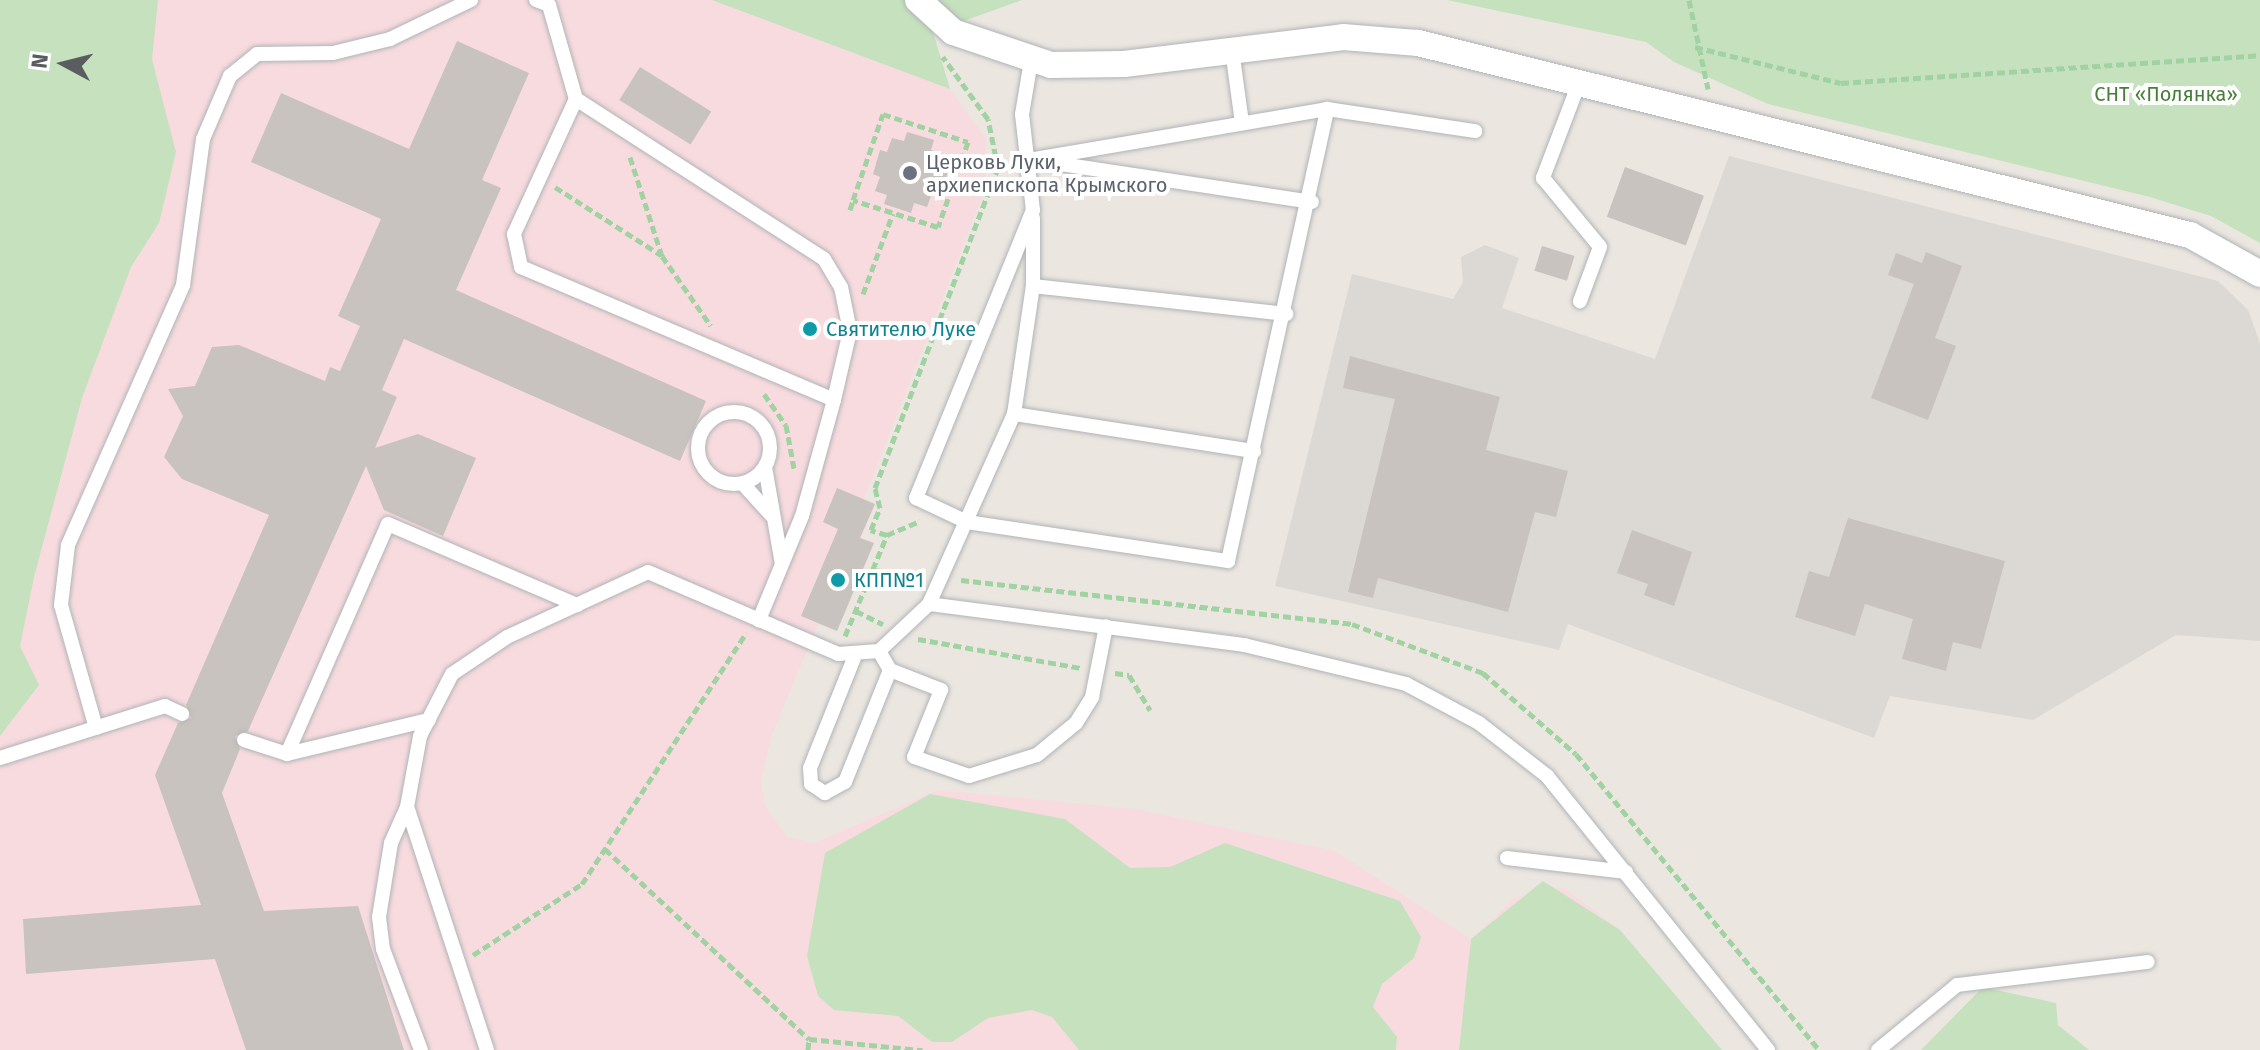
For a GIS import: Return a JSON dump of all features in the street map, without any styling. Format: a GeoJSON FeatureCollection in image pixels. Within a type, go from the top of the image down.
{"type":"FeatureCollection","features":[{"type":"Feature","properties":{"kind":"street"},"geometry":{"type":"LineString","coordinates":[[918,0],[953,32],[1031,61],[1124,64],[1343,37],[1418,43],[2190,235],[2260,274]]}},
{"type":"Feature","properties":{"kind":"lane"},"geometry":{"type":"LineString","coordinates":[[96,728],[61,605],[68,545],[183,285],[203,139],[230,76],[257,54],[333,53],[390,39],[471,0]]}},
{"type":"Feature","properties":{"kind":"lane"},"geometry":{"type":"LineString","coordinates":[[536,0],[549,5],[576,99],[514,234],[521,267],[834,400]]}},
{"type":"Feature","properties":{"kind":"lane"},"geometry":{"type":"LineString","coordinates":[[1232,50],[1242,123]]}},
{"type":"Feature","properties":{"kind":"lane"},"geometry":{"type":"LineString","coordinates":[[421,1050],[383,949],[379,917],[391,843],[407,807],[429,720],[452,674],[507,637],[648,572],[838,654],[854,658],[879,651],[905,634],[929,604],[1014,414],[1033,286],[1033,210],[1022,114],[1031,61]]}},
{"type":"Feature","properties":{"kind":"lane"},"geometry":{"type":"LineString","coordinates":[[1579,83],[1543,178],[1600,247],[1580,301]]}},
{"type":"Feature","properties":{"kind":"lane"},"geometry":{"type":"LineString","coordinates":[[576,99],[824,259],[841,287],[850,331],[834,400],[782,565],[757,619]]}},
{"type":"Feature","properties":{"kind":"lane"},"geometry":{"type":"LineString","coordinates":[[1029,160],[1327,109],[1475,131]]}},
{"type":"Feature","properties":{"kind":"lane"},"geometry":{"type":"LineString","coordinates":[[1033,210],[916,498],[967,522],[1228,561],[1312,202],[1327,109]]}},
{"type":"Feature","properties":{"kind":"lane"},"geometry":{"type":"LineString","coordinates":[[1029,160],[1312,202]]}},
{"type":"Feature","properties":{"kind":"lane"},"geometry":{"type":"LineString","coordinates":[[1033,286],[1286,314]]}},
{"type":"Feature","properties":{"kind":"lane"},"geometry":{"type":"LineString","coordinates":[[773,517],[743,484],[704,471],[697,443],[712,419],[739,412],[763,427],[765,467],[782,565]]}},
{"type":"Feature","properties":{"kind":"lane"},"geometry":{"type":"LineString","coordinates":[[1014,414],[1254,451]]}},
{"type":"Feature","properties":{"kind":"lane"},"geometry":{"type":"LineString","coordinates":[[743,484],[765,467]]}},
{"type":"Feature","properties":{"kind":"lane"},"geometry":{"type":"LineString","coordinates":[[287,754],[388,524],[577,605]]}},
{"type":"Feature","properties":{"kind":"lane"},"geometry":{"type":"LineString","coordinates":[[929,604],[1106,626],[1328,660],[1406,684],[1479,723],[1547,776],[1768,1050]]}},
{"type":"Feature","properties":{"kind":"lane"},"geometry":{"type":"LineString","coordinates":[[879,651],[890,670],[941,690],[914,757],[969,776],[1005,770],[1060,740],[1092,697],[1106,626]]}},
{"type":"Feature","properties":{"kind":"lane"},"geometry":{"type":"LineString","coordinates":[[854,658],[810,768],[811,784],[825,793],[845,782],[890,670]]}},
{"type":"Feature","properties":{"kind":"lane"},"geometry":{"type":"LineString","coordinates":[[0,758],[165,706],[182,714]]}},
{"type":"Feature","properties":{"kind":"lane"},"geometry":{"type":"LineString","coordinates":[[244,740],[287,754],[429,720]]}},
{"type":"Feature","properties":{"kind":"lane"},"geometry":{"type":"LineString","coordinates":[[407,807],[487,1050]]}},
{"type":"Feature","properties":{"kind":"lane"},"geometry":{"type":"LineString","coordinates":[[1507,858],[1626,872]]}},
{"type":"Feature","properties":{"kind":"lane"},"geometry":{"type":"LineString","coordinates":[[1878,1050],[1957,985],[2148,962]]}},
{"type":"Feature","properties":{"kind":"path"},"geometry":{"type":"LineString","coordinates":[[1689,0],[1695,47],[1717,117]]}},
{"type":"Feature","properties":{"kind":"path"},"geometry":{"type":"LineString","coordinates":[[1695,47],[1841,83],[2260,55]]}},
{"type":"Feature","properties":{"kind":"path"},"geometry":{"type":"LineString","coordinates":[[838,654],[887,535],[871,530],[880,508],[875,488],[998,168],[988,119],[938,50]]}},
{"type":"Feature","properties":{"kind":"path"},"geometry":{"type":"LineString","coordinates":[[850,210],[853,200],[883,114],[968,142],[938,227],[853,200]]}},
{"type":"Feature","properties":{"kind":"path"},"geometry":{"type":"LineString","coordinates":[[540,178],[662,256]]}},
{"type":"Feature","properties":{"kind":"path"},"geometry":{"type":"LineString","coordinates":[[850,331],[893,213]]}},
{"type":"Feature","properties":{"kind":"path"},"geometry":{"type":"LineString","coordinates":[[873,570],[1352,624],[1483,673],[1576,754],[1819,1050]]}},
{"type":"Feature","properties":{"kind":"path"},"geometry":{"type":"LineString","coordinates":[[855,611],[905,634],[1129,675],[1150,710]]}},
{"type":"Feature","properties":{"kind":"path"},"geometry":{"type":"LineString","coordinates":[[459,964],[582,884],[757,619]]}},
{"type":"Feature","properties":{"kind":"path"},"geometry":{"type":"LineString","coordinates":[[605,849],[809,1039],[922,1050]]}},
{"type":"Feature","properties":{"kind":"path"},"geometry":{"type":"LineString","coordinates":[[808,1050],[809,1039]]}},
{"type":"Feature","properties":{"kind":"shaded area"},"geometry":{"type":"Polygon","coordinates":[[[133,0],[712,0],[950,89],[986,139],[986,187],[864,499],[875,504],[861,538],[874,543],[837,631],[818,624],[771,737],[761,782],[765,806],[787,837],[814,843],[938,790],[1136,809],[1335,851],[1471,939],[1516,897],[1564,888],[1620,930],[1722,1050],[0,1050],[0,49],[133,0]]]}},
{"type":"Feature","properties":{"kind":"shaded area"},"geometry":{"type":"Polygon","coordinates":[[[1729,156],[2218,281],[2248,310],[2260,343],[2260,641],[2176,635],[2033,720],[1890,696],[1874,738],[1568,624],[1559,650],[1275,586],[1352,274],[1453,299],[1463,282],[1461,257],[1485,245],[1519,258],[1502,308],[1655,359],[1729,156]]]}},
{"type":"Feature","properties":{"kind":"green space"},"geometry":{"type":"Polygon","coordinates":[[[0,0],[158,0],[152,59],[176,152],[159,223],[131,267],[82,398],[34,577],[20,646],[39,685],[0,736],[0,0]]]}},
{"type":"Feature","properties":{"kind":"green space"},"geometry":{"type":"Polygon","coordinates":[[[712,0],[1022,0],[933,32],[950,89],[712,0]]]}},
{"type":"Feature","properties":{"kind":"green space","name":"СНТ «Полянка»"},"geometry":{"type":"Polygon","coordinates":[[[1447,0],[2260,0],[2260,243],[2211,216],[2150,197],[1768,104],[1674,62],[1646,42],[1447,0]]]}},
{"type":"Feature","properties":{"kind":"green space"},"geometry":{"type":"Polygon","coordinates":[[[930,794],[1065,819],[1130,868],[1170,867],[1225,843],[1400,901],[1421,937],[1414,958],[1382,984],[1373,1007],[1397,1037],[1396,1050],[1079,1050],[1052,1017],[1032,1010],[988,1018],[952,1042],[932,1042],[898,1016],[834,1010],[818,996],[807,956],[825,853],[930,794]]]}},
{"type":"Feature","properties":{"kind":"green space"},"geometry":{"type":"Polygon","coordinates":[[[1543,881],[1620,930],[1722,1050],[1459,1050],[1471,939],[1543,881]]]}},
{"type":"Feature","properties":{"kind":"green space"},"geometry":{"type":"Polygon","coordinates":[[[1983,987],[2056,1003],[2058,1025],[2089,1050],[1921,1050],[1983,987]]]}},
{"type":"Feature","properties":{"kind":"building"},"geometry":{"type":"Polygon","coordinates":[[[457,41],[529,73],[482,180],[501,188],[456,290],[706,401],[680,461],[404,339],[382,390],[397,397],[375,448],[418,434],[476,458],[443,536],[384,510],[366,466],[248,731],[235,736],[240,749],[222,793],[264,911],[358,906],[404,1050],[246,1050],[215,959],[26,974],[23,919],[201,905],[155,775],[178,723],[191,718],[186,705],[269,515],[182,479],[164,457],[183,416],[168,389],[195,386],[212,347],[239,345],[325,381],[330,367],[340,371],[360,326],[338,316],[381,219],[251,162],[281,93],[409,149],[457,41]]]}},
{"type":"Feature","properties":{"kind":"building"},"geometry":{"type":"Polygon","coordinates":[[[640,67],[711,112],[691,145],[619,100],[640,67]]]}},
{"type":"Feature","properties":{"kind":"building","name":"Церковь Луки, архиепископа Крымского"},"geometry":{"type":"Polygon","coordinates":[[[907,132],[934,140],[931,150],[943,154],[939,168],[948,171],[941,195],[932,193],[927,207],[914,203],[911,213],[884,204],[887,195],[875,191],[880,177],[873,174],[880,150],[887,152],[892,138],[904,141],[907,132]]]}},
{"type":"Feature","properties":{"kind":"building"},"geometry":{"type":"Polygon","coordinates":[[[1625,167],[1704,196],[1686,246],[1607,217],[1625,167]]]}},
{"type":"Feature","properties":{"kind":"building"},"geometry":{"type":"Polygon","coordinates":[[[1542,246],[1575,256],[1567,281],[1534,271],[1542,246]]]}},
{"type":"Feature","properties":{"kind":"building"},"geometry":{"type":"Polygon","coordinates":[[[1926,252],[1962,266],[1935,338],[1956,346],[1928,420],[1871,398],[1914,284],[1888,275],[1896,253],[1922,263],[1926,252]]]}},
{"type":"Feature","properties":{"kind":"building"},"geometry":{"type":"Polygon","coordinates":[[[1350,356],[1500,397],[1486,450],[1568,471],[1556,517],[1535,512],[1508,612],[1378,578],[1373,598],[1348,592],[1395,399],[1343,388],[1350,356]]]}},
{"type":"Feature","properties":{"kind":"building","name":"КПП№1"},"geometry":{"type":"Polygon","coordinates":[[[837,488],[875,504],[860,538],[874,543],[837,631],[801,616],[838,529],[823,522],[837,488]]]}},
{"type":"Feature","properties":{"kind":"building"},"geometry":{"type":"Polygon","coordinates":[[[1848,518],[2005,561],[1981,649],[1953,642],[1946,671],[1902,659],[1913,619],[1865,604],[1855,636],[1795,617],[1809,571],[1829,577],[1848,518]]]}},
{"type":"Feature","properties":{"kind":"building"},"geometry":{"type":"Polygon","coordinates":[[[1632,530],[1692,552],[1674,606],[1644,595],[1648,584],[1617,573],[1632,530]]]}},
{"type":"Feature","properties":{"kind":"place","name":"Церковь Луки, архиепископа Крымского"},"geometry":{"type":"Point","coordinates":[910,173]}},
{"type":"Feature","properties":{"kind":"place","name":"Святителю Луке"},"geometry":{"type":"Point","coordinates":[810,329]}},
{"type":"Feature","properties":{"kind":"place","name":"КПП№1"},"geometry":{"type":"Point","coordinates":[838,580]}}]}
